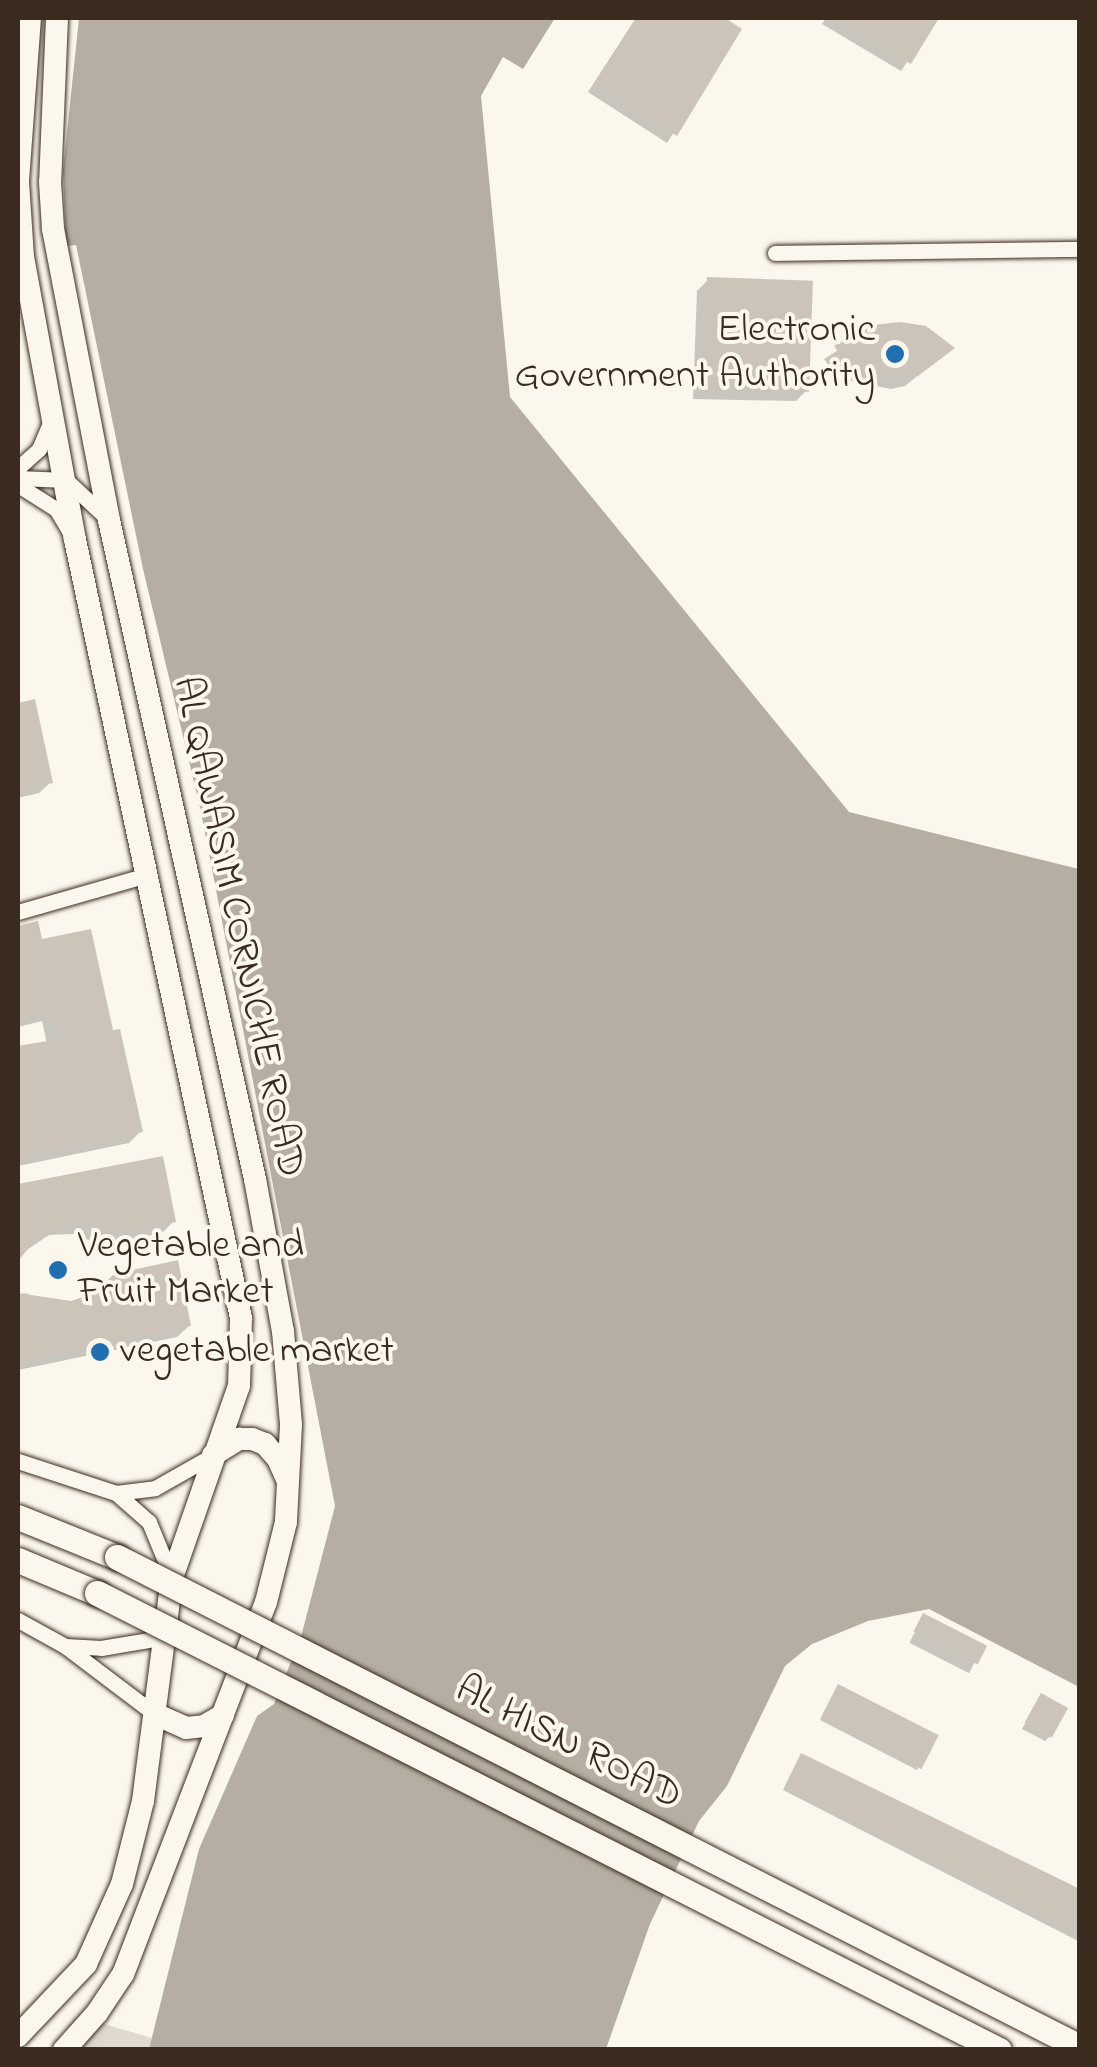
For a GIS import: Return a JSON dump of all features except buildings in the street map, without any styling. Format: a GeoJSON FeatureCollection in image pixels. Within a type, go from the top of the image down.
{"type":"FeatureCollection","features":[{"type":"Feature","properties":{"kind":"main road","name":"AL QAWASIM CORNICHE ROAD"},"geometry":{"type":"LineString","coordinates":[[18,2036],[86,1964],[122,1884],[143,1802],[172,1578],[239,1386],[241,1318],[74,540],[24,257],[18,180],[30,18]]}},
{"type":"Feature","properties":{"kind":"main road","name":"AL QAWASIM CORNICHE ROAD"},"geometry":{"type":"LineString","coordinates":[[57,18],[50,146],[53,229],[108,520],[255,1178],[283,1331],[291,1426],[286,1522],[266,1602],[123,1974],[64,2050]]}},
{"type":"Feature","properties":{"kind":"main road"},"geometry":{"type":"LineString","coordinates":[[214,1455],[239,1440],[265,1444],[278,1458],[290,1484]]}},
{"type":"Feature","properties":{"kind":"main road","name":"AL HISN ROAD"},"geometry":{"type":"LineString","coordinates":[[18,1517],[117,1557],[1080,2047]]}},
{"type":"Feature","properties":{"kind":"main road","name":"AL HISN ROAD"},"geometry":{"type":"LineString","coordinates":[[18,1560],[97,1593],[999,2050]]}},
{"type":"Feature","properties":{"kind":"main road"},"geometry":{"type":"LineString","coordinates":[[18,1570],[97,1593]]}},
{"type":"Feature","properties":{"kind":"main road"},"geometry":{"type":"LineString","coordinates":[[155,1714],[186,1728],[204,1726],[223,1715]]}},
{"type":"Feature","properties":{"kind":"street"},"geometry":{"type":"LineString","coordinates":[[775,253],[1080,248]]}},
{"type":"Feature","properties":{"kind":"street"},"geometry":{"type":"LineString","coordinates":[[18,468],[39,449],[53,417]]}},
{"type":"Feature","properties":{"kind":"street"},"geometry":{"type":"LineString","coordinates":[[18,481],[66,480],[108,520]]}},
{"type":"Feature","properties":{"kind":"street"},"geometry":{"type":"LineString","coordinates":[[18,481],[56,509],[74,540]]}},
{"type":"Feature","properties":{"kind":"street"},"geometry":{"type":"LineString","coordinates":[[18,912],[147,874]]}},
{"type":"Feature","properties":{"kind":"street"},"geometry":{"type":"LineString","coordinates":[[116,1493],[155,1488],[214,1455]]}},
{"type":"Feature","properties":{"kind":"street"},"geometry":{"type":"LineString","coordinates":[[18,1462],[116,1493],[149,1522],[172,1578]]}},
{"type":"Feature","properties":{"kind":"street"},"geometry":{"type":"LineString","coordinates":[[19,1626],[65,1646],[155,1714]]}},
{"type":"Feature","properties":{"kind":"street"},"geometry":{"type":"LineString","coordinates":[[65,1646],[100,1648],[162,1638]]}},
{"type":"Feature","properties":{"kind":"shaded area"},"geometry":{"type":"Polygon","coordinates":[[[79,18],[555,18],[523,69],[503,57],[481,96],[510,397],[849,812],[1079,869],[1079,1687],[929,1609],[868,1621],[812,1644],[785,1666],[727,1786],[699,1821],[650,1924],[606,2049],[149,2049],[199,1849],[257,1716],[274,1704],[301,1637],[335,1506],[200,807],[143,569],[76,245],[66,246],[63,171],[79,18]]]}},
{"type":"Feature","properties":{"kind":"shaded area"},"geometry":{"type":"Polygon","coordinates":[[[87,2019],[152,2038],[149,2049],[71,2050],[87,2019]]]}},
{"type":"Feature","properties":{"kind":"place","name":"Electronic Government Authority"},"geometry":{"type":"Point","coordinates":[895,354]}},
{"type":"Feature","properties":{"kind":"place","name":"Vegetable and Fruit Market"},"geometry":{"type":"Point","coordinates":[58,1270]}},
{"type":"Feature","properties":{"kind":"place","name":"vegetable market"},"geometry":{"type":"Point","coordinates":[100,1352]}}]}
